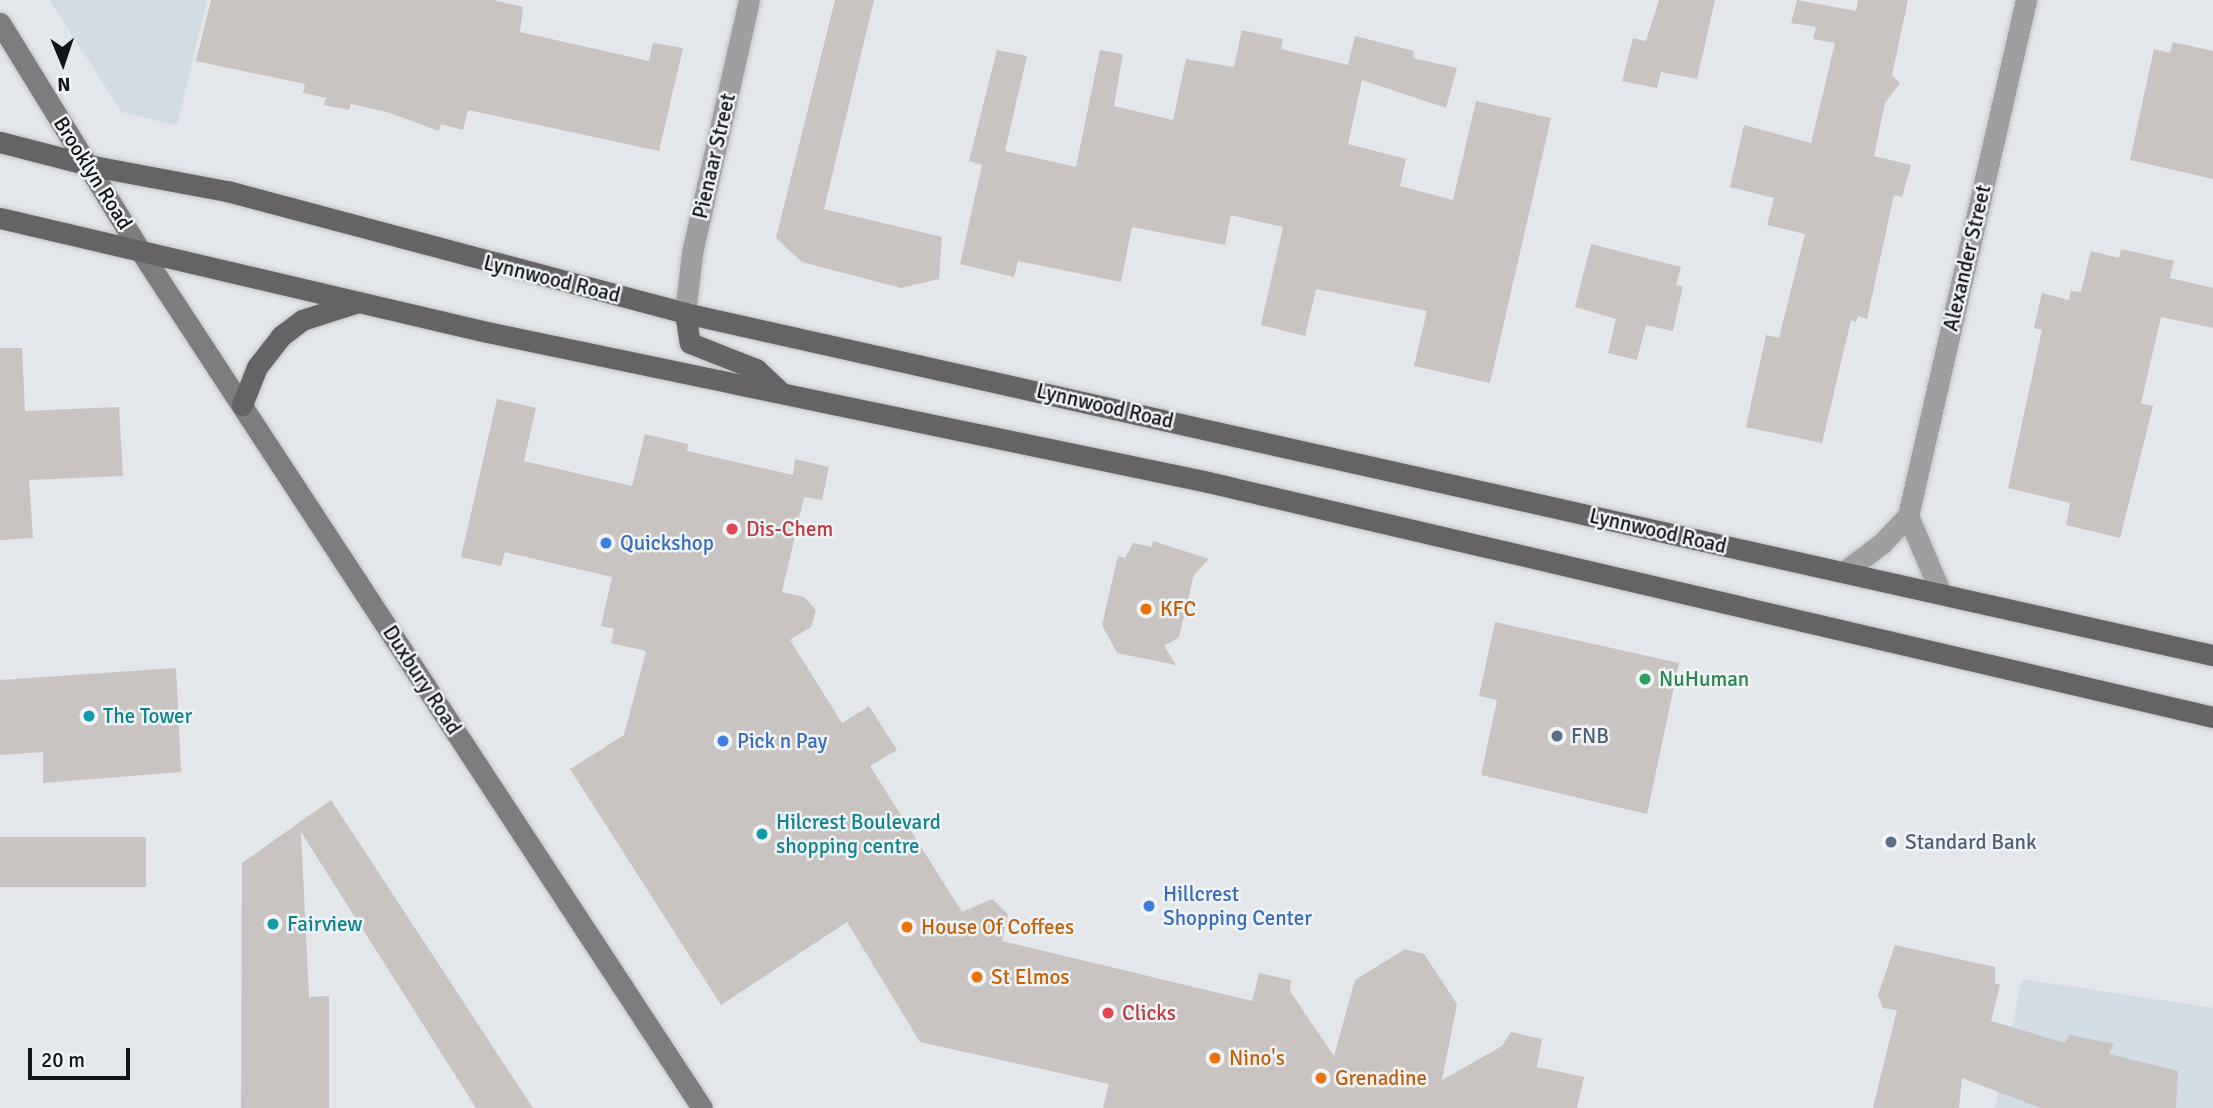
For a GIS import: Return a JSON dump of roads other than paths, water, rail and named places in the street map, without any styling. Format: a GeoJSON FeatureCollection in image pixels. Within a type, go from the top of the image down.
{"type":"FeatureCollection","features":[{"type":"Feature","properties":{"kind":"main road","name":"Brooklyn Road"},"geometry":{"type":"LineString","coordinates":[[0,23],[93,166],[141,252]]}},
{"type":"Feature","properties":{"kind":"main road","name":"Lynnwood Road"},"geometry":{"type":"LineString","coordinates":[[0,142],[93,166],[227,191],[685,313],[1940,591],[2213,655]]}},
{"type":"Feature","properties":{"kind":"main road"},"geometry":{"type":"LineString","coordinates":[[0,218],[357,302],[1208,482],[2213,717]]}},
{"type":"Feature","properties":{"kind":"main road","name":"Duxbury Road"},"geometry":{"type":"LineString","coordinates":[[141,252],[702,1108]]}},
{"type":"Feature","properties":{"kind":"main road"},"geometry":{"type":"LineString","coordinates":[[242,405],[257,367],[281,336],[302,320],[357,302]]}},
{"type":"Feature","properties":{"kind":"main road"},"geometry":{"type":"LineString","coordinates":[[685,313],[691,343],[756,369],[781,392]]}},
{"type":"Feature","properties":{"kind":"street","name":"Pienaar Street"},"geometry":{"type":"LineString","coordinates":[[685,313],[692,253],[749,0]]}},
{"type":"Feature","properties":{"kind":"street","name":"Alexander Street"},"geometry":{"type":"LineString","coordinates":[[1908,516],[2026,0]]}},
{"type":"Feature","properties":{"kind":"street"},"geometry":{"type":"LineString","coordinates":[[1845,571],[1881,544],[1908,516],[1940,591]]}},
{"type":"Feature","properties":{"kind":"place","name":"Dis-Chem"},"geometry":{"type":"Point","coordinates":[732,529]}},
{"type":"Feature","properties":{"kind":"place","name":"Quickshop"},"geometry":{"type":"Point","coordinates":[606,543]}},
{"type":"Feature","properties":{"kind":"place","name":"KFC"},"geometry":{"type":"Point","coordinates":[1146,609]}},
{"type":"Feature","properties":{"kind":"place","name":"NuHuman"},"geometry":{"type":"Point","coordinates":[1645,679]}},
{"type":"Feature","properties":{"kind":"place","name":"The Tower"},"geometry":{"type":"Point","coordinates":[89,716]}},
{"type":"Feature","properties":{"kind":"place","name":"FNB"},"geometry":{"type":"Point","coordinates":[1557,736]}},
{"type":"Feature","properties":{"kind":"place","name":"Pick n Pay"},"geometry":{"type":"Point","coordinates":[723,741]}},
{"type":"Feature","properties":{"kind":"place","name":"Hilcrest Boulevard shopping centre"},"geometry":{"type":"Point","coordinates":[762,834]}},
{"type":"Feature","properties":{"kind":"place","name":"Standard Bank"},"geometry":{"type":"Point","coordinates":[1891,842]}},
{"type":"Feature","properties":{"kind":"place","name":"Hillcrest Shopping Center"},"geometry":{"type":"Point","coordinates":[1149,906]}},
{"type":"Feature","properties":{"kind":"place","name":"Fairview"},"geometry":{"type":"Point","coordinates":[273,924]}},
{"type":"Feature","properties":{"kind":"place","name":"House Of Coffees"},"geometry":{"type":"Point","coordinates":[907,927]}},
{"type":"Feature","properties":{"kind":"place","name":"St Elmos"},"geometry":{"type":"Point","coordinates":[977,977]}},
{"type":"Feature","properties":{"kind":"place","name":"Clicks"},"geometry":{"type":"Point","coordinates":[1108,1013]}},
{"type":"Feature","properties":{"kind":"place","name":"Nino's"},"geometry":{"type":"Point","coordinates":[1215,1058]}},
{"type":"Feature","properties":{"kind":"place","name":"Grenadine"},"geometry":{"type":"Point","coordinates":[1321,1078]}}]}
